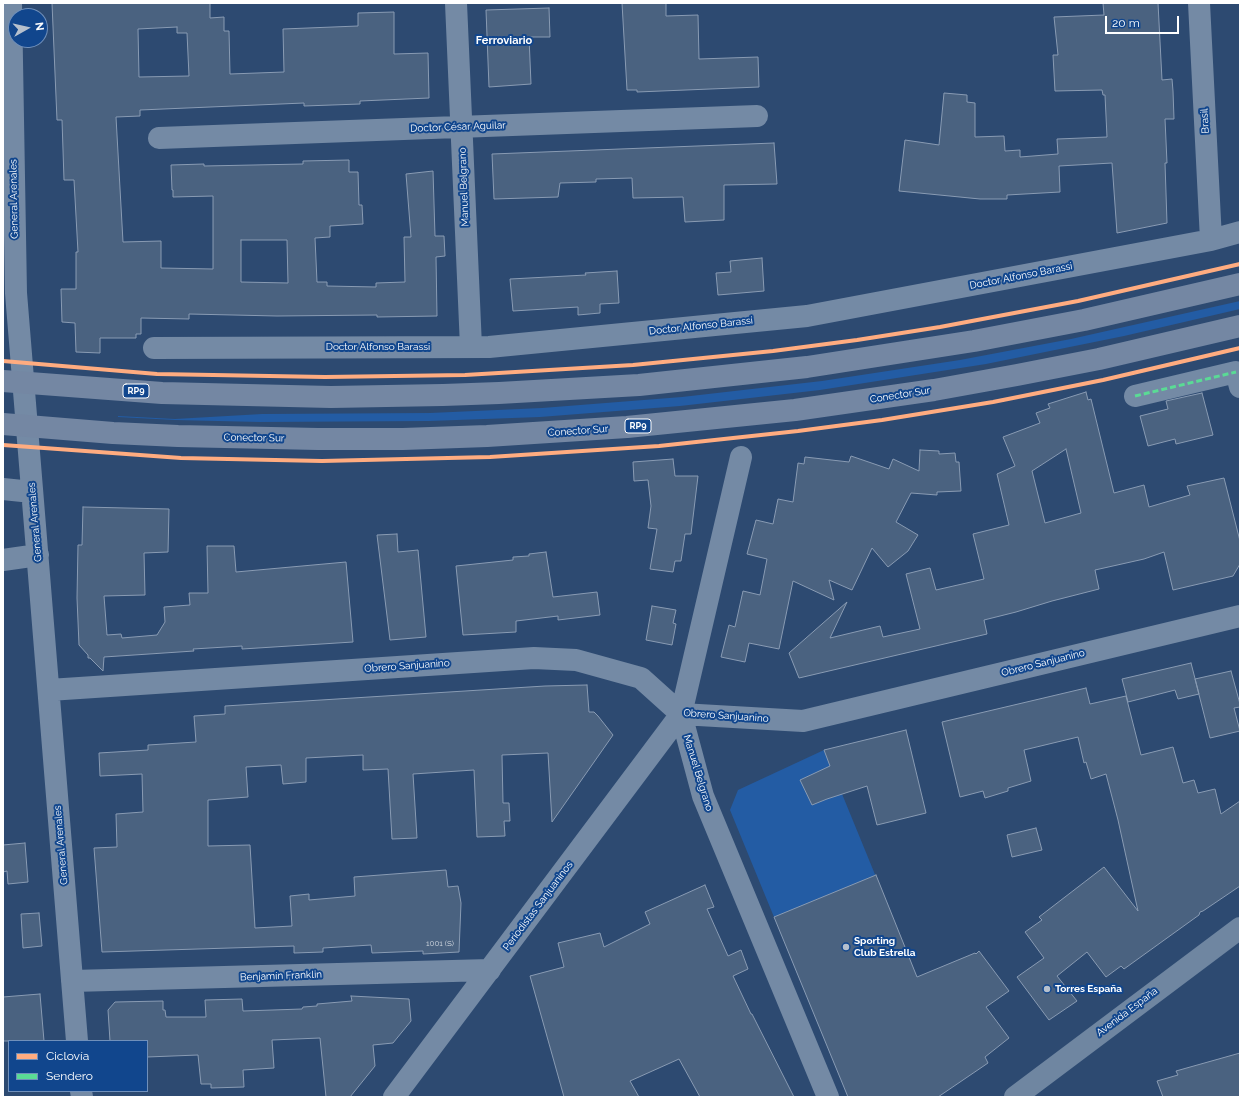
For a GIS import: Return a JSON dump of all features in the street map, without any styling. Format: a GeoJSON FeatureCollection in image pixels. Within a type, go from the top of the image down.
{"type":"FeatureCollection","features":[{"type":"Feature","properties":{"kind":"main road","name":"RP9"},"geometry":{"type":"LineString","coordinates":[[13,381],[162,393],[331,397],[443,396],[639,384],[779,370],[953,345],[1084,320],[1240,284]]}},
{"type":"Feature","properties":{"kind":"main road","name":"Conector Sur"},"geometry":{"type":"LineString","coordinates":[[3,424],[113,433],[318,439],[403,439],[487,436],[620,428],[795,410],[934,390],[1099,359],[1240,326]]}},
{"type":"Feature","properties":{"kind":"main road","name":"Avenida España"},"geometry":{"type":"LineString","coordinates":[[1015,1097],[1240,928]]}},
{"type":"Feature","properties":{"kind":"street","name":"General Arenales"},"geometry":{"type":"LineString","coordinates":[[11,3],[16,260],[11,335],[13,381],[27,426],[77,1040]]}},
{"type":"Feature","properties":{"kind":"street","name":"Manuel Belgrano"},"geometry":{"type":"LineString","coordinates":[[456,3],[471,347]]}},
{"type":"Feature","properties":{"kind":"street","name":"Brasil"},"geometry":{"type":"LineString","coordinates":[[1199,3],[1210,240]]}},
{"type":"Feature","properties":{"kind":"street","name":"Doctor César Aguilar"},"geometry":{"type":"LineString","coordinates":[[158,138],[757,116]]}},
{"type":"Feature","properties":{"kind":"street","name":"Doctor Alfonso Barassi"},"geometry":{"type":"LineString","coordinates":[[154,348],[489,347],[807,316],[1210,240],[1240,232]]}},
{"type":"Feature","properties":{"kind":"street"},"geometry":{"type":"LineString","coordinates":[[1135,396],[1238,379]]}},
{"type":"Feature","properties":{"kind":"street","name":"Manuel Belgrano"},"geometry":{"type":"LineString","coordinates":[[741,458],[681,714],[703,796],[828,1097]]}},
{"type":"Feature","properties":{"kind":"street"},"geometry":{"type":"LineString","coordinates":[[3,489],[32,492]]}},
{"type":"Feature","properties":{"kind":"street"},"geometry":{"type":"LineString","coordinates":[[3,560],[38,555]]}},
{"type":"Feature","properties":{"kind":"street","name":"Obrero Sanjuanino"},"geometry":{"type":"LineString","coordinates":[[49,690],[534,658],[576,660],[641,678],[681,714],[803,721],[1240,616]]}},
{"type":"Feature","properties":{"kind":"street","name":"Periodistas Sanjuaninos"},"geometry":{"type":"LineString","coordinates":[[394,1097],[681,714]]}},
{"type":"Feature","properties":{"kind":"street","name":"Benjamín Franklin"},"geometry":{"type":"LineString","coordinates":[[72,981],[490,970]]}},
{"type":"Feature","properties":{"kind":"shaded area"},"geometry":{"type":"Polygon","coordinates":[[[1240,301],[1240,309],[1124,336],[986,364],[820,390],[680,406],[540,417],[429,421],[260,422],[118,417],[175,419],[262,414],[430,413],[542,408],[682,397],[822,381],[960,360],[1071,339],[1240,301]]]}},
{"type":"Feature","properties":{"kind":"shaded area","name":"Sporting Club Estrella"},"geometry":{"type":"Polygon","coordinates":[[[824,750],[917,977],[938,1097],[848,1097],[730,810],[738,790],[824,750]]]}},
{"type":"Feature","properties":{"kind":"building"},"geometry":{"type":"Polygon","coordinates":[[[52,3],[210,3],[210,18],[224,17],[224,31],[229,31],[230,74],[284,72],[283,29],[358,26],[358,13],[394,12],[394,54],[428,53],[429,98],[360,101],[360,104],[304,106],[304,103],[140,110],[140,116],[116,117],[123,242],[161,241],[161,268],[213,269],[213,196],[173,197],[171,165],[204,164],[204,166],[303,164],[303,161],[349,160],[349,172],[358,172],[359,205],[362,205],[363,224],[330,226],[330,237],[315,238],[317,282],[327,282],[327,286],[376,287],[376,283],[405,282],[404,237],[411,237],[406,174],[433,171],[435,236],[444,236],[445,256],[436,257],[437,316],[377,317],[377,315],[277,316],[189,314],[189,319],[141,318],[141,334],[136,334],[136,338],[100,338],[100,353],[76,352],[75,323],[62,322],[61,289],[76,289],[76,252],[78,252],[74,180],[64,180],[62,120],[57,120],[52,3]],[[177,27],[138,29],[139,77],[189,76],[187,33],[177,33],[177,27]],[[241,240],[241,282],[288,283],[287,240],[241,240]]]}},
{"type":"Feature","properties":{"kind":"building"},"geometry":{"type":"Polygon","coordinates":[[[622,3],[666,3],[666,16],[698,15],[699,59],[758,57],[759,87],[637,92],[637,90],[627,90],[622,3]]]}},
{"type":"Feature","properties":{"kind":"building"},"geometry":{"type":"Polygon","coordinates":[[[1103,3],[1158,3],[1162,80],[1172,79],[1173,91],[1174,119],[1165,119],[1167,223],[1117,233],[1112,163],[1059,166],[1060,192],[1007,195],[1007,199],[980,199],[899,191],[905,140],[939,145],[944,93],[967,95],[967,102],[975,103],[975,137],[1004,136],[1005,151],[1020,150],[1020,157],[1058,154],[1057,139],[1107,137],[1105,95],[1103,95],[1102,90],[1055,91],[1053,55],[1058,55],[1054,17],[1104,15],[1103,3]]]}},
{"type":"Feature","properties":{"kind":"building"},"geometry":{"type":"Polygon","coordinates":[[[549,8],[550,37],[529,37],[531,84],[489,87],[486,10],[549,8]]]}},
{"type":"Feature","properties":{"kind":"building"},"geometry":{"type":"Polygon","coordinates":[[[774,143],[777,184],[724,185],[724,220],[685,222],[683,197],[633,198],[632,178],[596,179],[596,182],[560,183],[558,197],[494,199],[492,154],[774,143]]]}},
{"type":"Feature","properties":{"kind":"building"},"geometry":{"type":"Polygon","coordinates":[[[762,258],[764,291],[718,295],[716,273],[731,272],[730,261],[762,258]]]}},
{"type":"Feature","properties":{"kind":"building"},"geometry":{"type":"Polygon","coordinates":[[[617,271],[619,303],[600,304],[600,313],[578,315],[578,307],[513,311],[510,279],[586,275],[585,273],[617,271]]]}},
{"type":"Feature","properties":{"kind":"building"},"geometry":{"type":"Polygon","coordinates":[[[1086,392],[1088,400],[1091,399],[1114,493],[1144,485],[1149,507],[1190,495],[1187,486],[1224,478],[1240,541],[1240,564],[1233,576],[1173,590],[1164,552],[1144,559],[1095,570],[1099,589],[984,620],[987,634],[799,678],[789,653],[847,602],[830,638],[880,626],[883,637],[920,629],[906,574],[930,568],[936,590],[984,579],[973,534],[1009,525],[997,474],[1015,466],[1003,437],[1040,423],[1036,413],[1050,408],[1048,404],[1086,392]],[[1066,449],[1032,471],[1045,523],[1081,513],[1066,449]]]}},
{"type":"Feature","properties":{"kind":"building"},"geometry":{"type":"Polygon","coordinates":[[[1202,393],[1213,435],[1176,444],[1175,439],[1148,446],[1140,416],[1168,409],[1166,401],[1202,393]]]}},
{"type":"Feature","properties":{"kind":"building"},"geometry":{"type":"Polygon","coordinates":[[[920,450],[939,451],[939,454],[955,453],[956,462],[959,462],[961,491],[937,492],[937,495],[911,493],[896,522],[918,535],[908,551],[888,567],[872,548],[852,590],[829,580],[834,600],[793,581],[779,649],[749,643],[745,662],[721,657],[729,625],[735,627],[743,591],[760,595],[767,559],[747,554],[756,520],[773,524],[778,499],[793,502],[798,463],[804,464],[805,457],[849,462],[851,456],[889,469],[893,459],[919,471],[920,450]]]}},
{"type":"Feature","properties":{"kind":"building"},"geometry":{"type":"Polygon","coordinates":[[[673,459],[675,476],[698,476],[691,534],[685,534],[681,561],[675,561],[673,572],[650,569],[657,529],[648,528],[651,506],[648,480],[634,481],[633,462],[673,459]]]}},
{"type":"Feature","properties":{"kind":"building"},"geometry":{"type":"Polygon","coordinates":[[[83,507],[169,509],[168,552],[144,553],[145,595],[104,596],[107,635],[121,634],[122,638],[157,635],[165,622],[164,607],[190,605],[189,593],[208,593],[207,546],[234,546],[236,572],[346,562],[353,642],[242,649],[242,646],[104,657],[103,671],[90,658],[88,658],[88,655],[79,645],[77,598],[78,545],[82,545],[83,507]]]}},
{"type":"Feature","properties":{"kind":"building"},"geometry":{"type":"Polygon","coordinates":[[[397,534],[398,552],[418,550],[426,637],[390,640],[377,535],[397,534]]]}},
{"type":"Feature","properties":{"kind":"building"},"geometry":{"type":"Polygon","coordinates":[[[546,552],[553,597],[597,592],[600,615],[558,620],[558,616],[516,621],[516,632],[463,635],[456,566],[513,560],[513,557],[529,556],[529,554],[546,552]]]}},
{"type":"Feature","properties":{"kind":"building"},"geometry":{"type":"Polygon","coordinates":[[[652,606],[676,610],[673,623],[676,624],[672,645],[646,640],[652,606]]]}},
{"type":"Feature","properties":{"kind":"building"},"geometry":{"type":"Polygon","coordinates":[[[1191,663],[1199,694],[1178,699],[1175,690],[1128,702],[1122,679],[1191,663]]]}},
{"type":"Feature","properties":{"kind":"building"},"geometry":{"type":"Polygon","coordinates":[[[1231,671],[1240,704],[1240,707],[1234,708],[1240,731],[1210,738],[1195,679],[1231,671]]]}},
{"type":"Feature","properties":{"kind":"building"},"geometry":{"type":"Polygon","coordinates":[[[587,685],[589,712],[594,712],[613,735],[552,822],[548,753],[502,755],[503,803],[509,803],[510,821],[504,821],[505,836],[477,837],[474,770],[413,774],[417,838],[392,839],[388,769],[363,770],[363,755],[306,758],[306,782],[283,784],[281,765],[246,767],[248,797],[208,800],[208,846],[250,845],[255,928],[292,926],[290,896],[309,894],[309,900],[355,896],[354,877],[446,870],[448,887],[458,886],[461,903],[459,952],[423,954],[423,951],[372,953],[371,945],[323,948],[323,952],[294,953],[294,946],[102,952],[94,848],[117,847],[116,814],[143,812],[142,774],[100,776],[99,753],[148,750],[148,745],[196,742],[194,716],[225,714],[225,706],[545,686],[587,685]]]}},
{"type":"Feature","properties":{"kind":"building"},"geometry":{"type":"Polygon","coordinates":[[[1086,688],[1090,704],[1126,696],[1141,755],[1173,747],[1183,783],[1194,780],[1198,793],[1215,789],[1221,814],[1240,801],[1240,886],[1200,912],[1199,915],[1124,969],[1121,966],[1106,977],[1087,952],[1057,976],[1077,1001],[1049,1020],[1017,977],[1044,958],[1025,932],[1042,920],[1039,917],[1104,867],[1138,911],[1118,820],[1106,774],[1091,779],[1086,762],[1084,763],[1078,737],[1024,750],[1031,781],[1008,788],[1008,791],[985,798],[983,791],[960,797],[942,722],[1086,688]]]}},
{"type":"Feature","properties":{"kind":"building"},"geometry":{"type":"Polygon","coordinates":[[[906,730],[926,813],[877,825],[867,786],[812,805],[800,780],[830,766],[824,750],[906,730]]]}},
{"type":"Feature","properties":{"kind":"building"},"geometry":{"type":"Polygon","coordinates":[[[1036,828],[1042,850],[1012,857],[1007,835],[1036,828]]]}},
{"type":"Feature","properties":{"kind":"building"},"geometry":{"type":"Polygon","coordinates":[[[25,843],[28,882],[8,884],[7,871],[3,872],[3,845],[25,843]]]}},
{"type":"Feature","properties":{"kind":"building","name":"Sporting Club Estrella"},"geometry":{"type":"Polygon","coordinates":[[[876,875],[917,977],[975,953],[976,954],[979,951],[1009,991],[986,1007],[1009,1038],[985,1057],[988,1063],[938,1097],[848,1097],[774,917],[876,875]]]}},
{"type":"Feature","properties":{"kind":"building"},"geometry":{"type":"Polygon","coordinates":[[[705,885],[714,907],[707,909],[728,956],[741,950],[748,969],[733,976],[794,1097],[700,1097],[679,1059],[630,1081],[639,1097],[564,1097],[530,976],[564,967],[558,943],[600,933],[604,947],[650,924],[645,912],[705,885]]]}},
{"type":"Feature","properties":{"kind":"building"},"geometry":{"type":"Polygon","coordinates":[[[39,913],[42,946],[23,948],[21,914],[39,913]]]}},
{"type":"Feature","properties":{"kind":"building"},"geometry":{"type":"Polygon","coordinates":[[[40,994],[44,1040],[3,1041],[3,997],[40,994]]]}},
{"type":"Feature","properties":{"kind":"building"},"geometry":{"type":"Polygon","coordinates":[[[351,996],[409,999],[411,1021],[393,1043],[373,1045],[375,1066],[350,1097],[326,1097],[320,1038],[272,1040],[274,1068],[243,1070],[244,1087],[211,1088],[211,1084],[201,1084],[198,1055],[148,1057],[148,1040],[110,1040],[108,1010],[115,1002],[163,1001],[163,1010],[165,1010],[166,1017],[206,1017],[205,1000],[242,999],[243,1011],[302,1009],[303,1007],[317,1006],[317,1004],[352,1001],[351,996]]]}},
{"type":"Feature","properties":{"kind":"building"},"geometry":{"type":"Polygon","coordinates":[[[1240,1053],[1240,1097],[1163,1097],[1157,1081],[1178,1075],[1176,1071],[1240,1053]]]}},
{"type":"Feature","properties":{"kind":"marked path"},"geometry":{"type":"LineString","coordinates":[[1135,396],[1236,372]]}},
{"type":"Feature","properties":{"kind":"cycle path"},"geometry":{"type":"LineString","coordinates":[[3,361],[157,374],[325,377],[465,375],[633,365],[773,351],[940,327],[1078,301],[1240,264]]}},
{"type":"Feature","properties":{"kind":"cycle path"},"geometry":{"type":"LineString","coordinates":[[3,445],[181,458],[322,461],[490,457],[659,446],[882,420],[993,402],[1103,380],[1240,348]]}},
{"type":"Feature","properties":{"kind":"place","name":"Sporting Club Estrella"},"geometry":{"type":"Point","coordinates":[846,947]}},
{"type":"Feature","properties":{"kind":"place","name":"Torres España"},"geometry":{"type":"Point","coordinates":[1047,989]}},
{"type":"Feature","properties":{"kind":"district","name":"Ferroviario"},"geometry":{"type":"Point","coordinates":[504,41]}}]}
